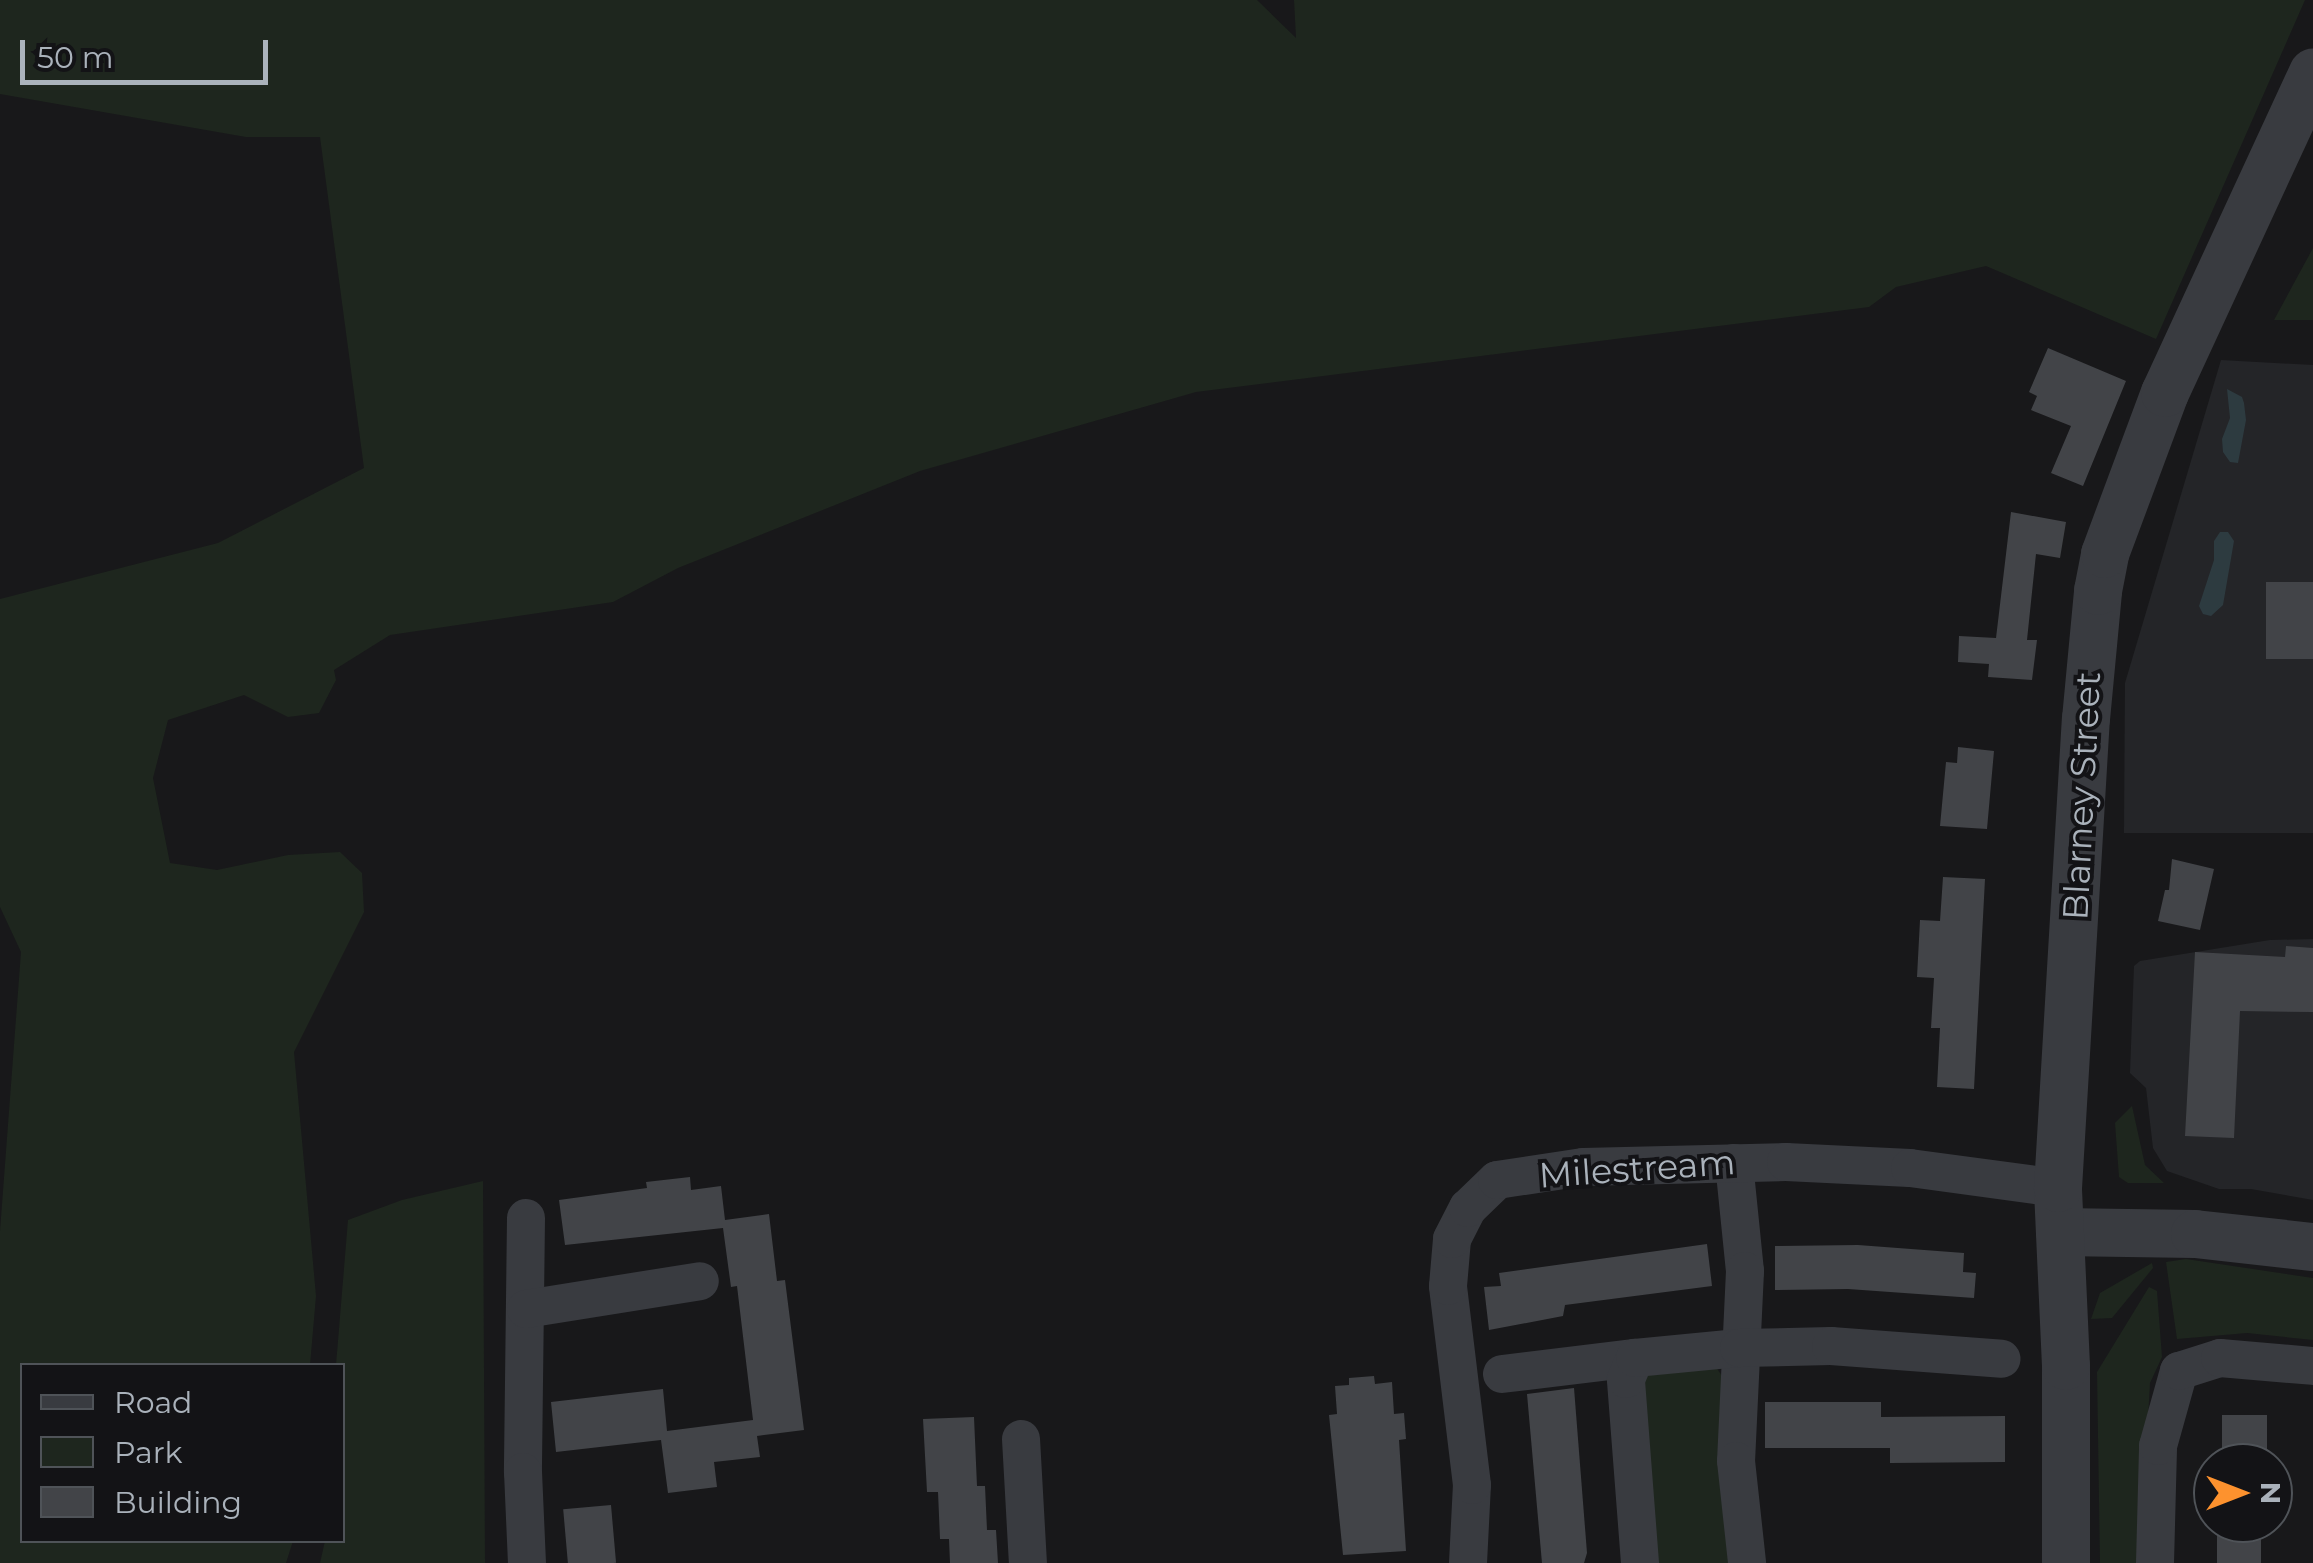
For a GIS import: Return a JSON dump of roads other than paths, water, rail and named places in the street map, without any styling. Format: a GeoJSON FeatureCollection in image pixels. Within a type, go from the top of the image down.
{"type":"FeatureCollection","features":[{"type":"Feature","properties":{"kind":"street","name":"Blarney Street"},"geometry":{"type":"LineString","coordinates":[[2066,1563],[2059,1210],[2087,701],[2105,554],[2165,393],[2313,73]]}},
{"type":"Feature","properties":{"kind":"street","name":"Milestream"},"geometry":{"type":"LineString","coordinates":[[1468,1563],[1472,1485],[1448,1286],[1452,1240],[1468,1208],[1496,1180],[1583,1167],[1734,1162],[1910,1168],[2059,1210]]}},
{"type":"Feature","properties":{"kind":"street"},"geometry":{"type":"LineString","coordinates":[[1734,1162],[1745,1271],[1736,1462],[1747,1563]]}},
{"type":"Feature","properties":{"kind":"street"},"geometry":{"type":"LineString","coordinates":[[2059,1210],[2194,1234],[2313,1247]]}},
{"type":"Feature","properties":{"kind":"street"},"geometry":{"type":"LineString","coordinates":[[526,1218],[523,1472],[527,1563]]}},
{"type":"Feature","properties":{"kind":"street"},"geometry":{"type":"LineString","coordinates":[[526,1309],[700,1282]]}},
{"type":"Feature","properties":{"kind":"street"},"geometry":{"type":"LineString","coordinates":[[1502,1374],[1740,1348],[1880,1348],[2002,1359]]}},
{"type":"Feature","properties":{"kind":"street"},"geometry":{"type":"LineString","coordinates":[[1634,1358],[1626,1379],[1640,1563]]}},
{"type":"Feature","properties":{"kind":"street"},"geometry":{"type":"LineString","coordinates":[[2155,1563],[2158,1446],[2179,1371],[2220,1358],[2313,1366]]}},
{"type":"Feature","properties":{"kind":"street"},"geometry":{"type":"LineString","coordinates":[[1021,1438],[1028,1563]]}}]}
